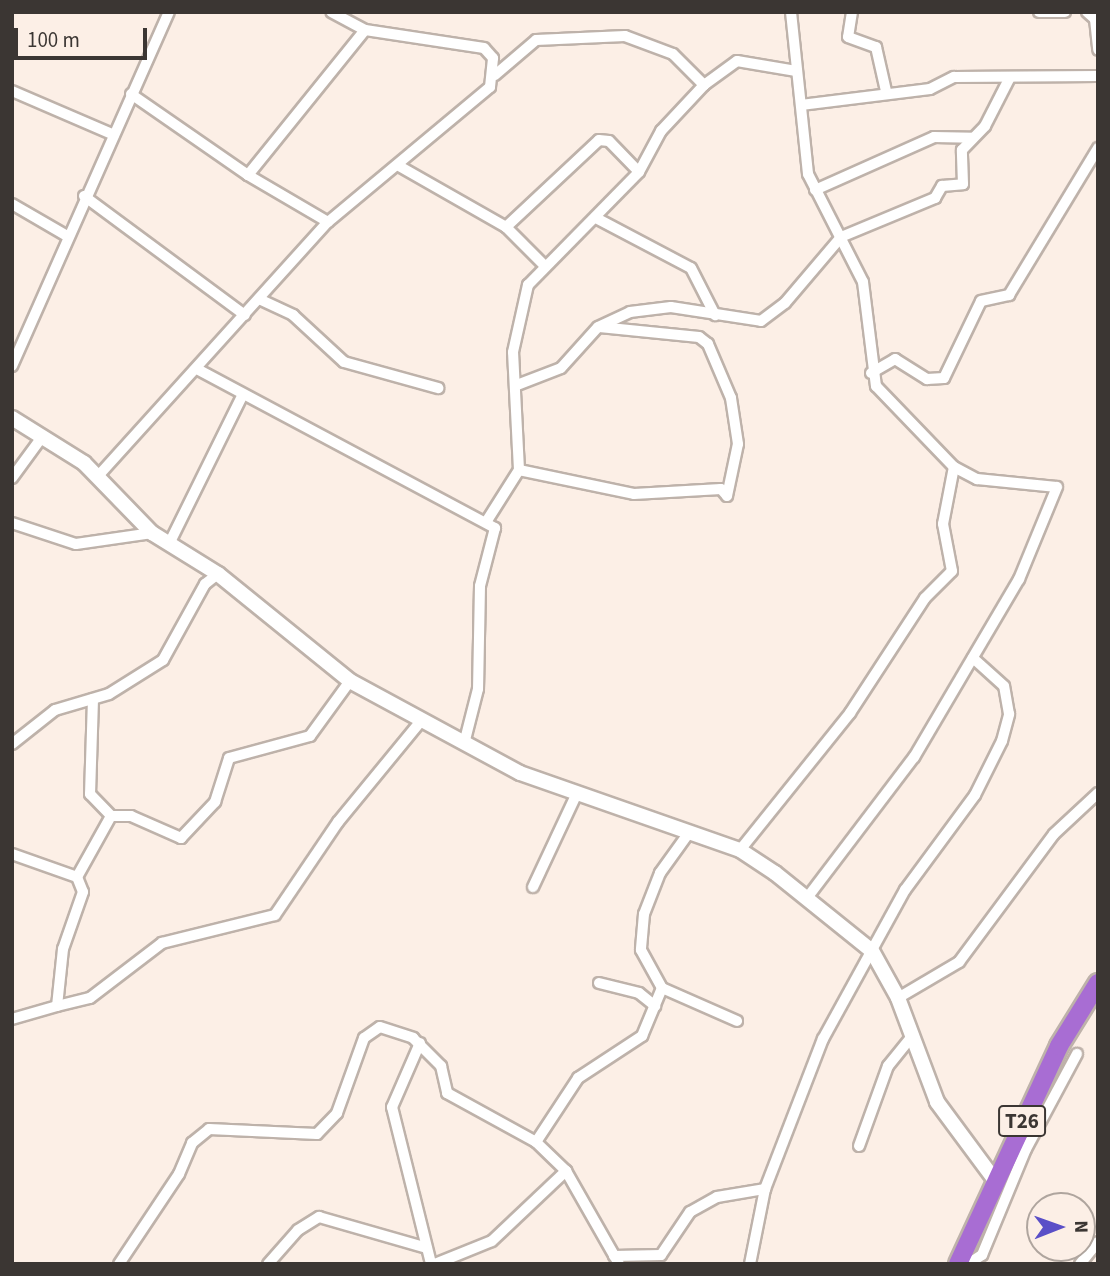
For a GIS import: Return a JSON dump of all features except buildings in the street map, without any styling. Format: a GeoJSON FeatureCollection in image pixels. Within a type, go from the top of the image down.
{"type":"FeatureCollection","features":[{"type":"Feature","properties":{"kind":"highway","name":"T26"},"geometry":{"type":"LineString","coordinates":[[958,1264],[994,1180],[1018,1146],[1098,983]]}},
{"type":"Feature","properties":{"kind":"street"},"geometry":{"type":"LineString","coordinates":[[12,366],[84,196],[169,12]]}},
{"type":"Feature","properties":{"kind":"street"},"geometry":{"type":"LineString","coordinates":[[791,12],[803,153],[815,190],[863,282],[871,373],[891,404],[954,467],[977,479],[1056,487],[1019,579],[914,757],[807,898]]}},
{"type":"Feature","properties":{"kind":"street"},"geometry":{"type":"LineString","coordinates":[[852,12],[848,37],[876,47],[886,91]]}},
{"type":"Feature","properties":{"kind":"street"},"geometry":{"type":"LineString","coordinates":[[1039,12],[1065,12]]}},
{"type":"Feature","properties":{"kind":"street"},"geometry":{"type":"LineString","coordinates":[[1087,12],[1095,19],[1098,50]]}},
{"type":"Feature","properties":{"kind":"street"},"geometry":{"type":"LineString","coordinates":[[336,14],[365,30],[484,48],[495,75]]}},
{"type":"Feature","properties":{"kind":"street"},"geometry":{"type":"LineString","coordinates":[[248,175],[365,30]]}},
{"type":"Feature","properties":{"kind":"street"},"geometry":{"type":"LineString","coordinates":[[99,475],[328,222],[460,116],[495,75],[536,40],[625,36],[673,54],[704,85]]}},
{"type":"Feature","properties":{"kind":"street"},"geometry":{"type":"LineString","coordinates":[[488,519],[519,470],[518,313],[544,265],[596,218],[639,172],[661,131],[704,85],[737,61],[796,71]]}},
{"type":"Feature","properties":{"kind":"street"},"geometry":{"type":"LineString","coordinates":[[801,105],[886,91],[930,89],[954,78],[1098,76]]}},
{"type":"Feature","properties":{"kind":"street"},"geometry":{"type":"LineString","coordinates":[[517,385],[561,368],[598,327],[645,309],[761,321],[785,303],[841,237],[935,198],[942,186],[960,186],[962,150],[973,138],[1009,79]]}},
{"type":"Feature","properties":{"kind":"street"},"geometry":{"type":"LineString","coordinates":[[12,91],[114,135]]}},
{"type":"Feature","properties":{"kind":"street"},"geometry":{"type":"LineString","coordinates":[[131,94],[248,175],[328,222]]}},
{"type":"Feature","properties":{"kind":"street"},"geometry":{"type":"LineString","coordinates":[[815,190],[934,137],[973,138]]}},
{"type":"Feature","properties":{"kind":"street"},"geometry":{"type":"LineString","coordinates":[[506,227],[599,140],[609,141],[639,172]]}},
{"type":"Feature","properties":{"kind":"street"},"geometry":{"type":"LineString","coordinates":[[871,373],[895,359],[927,379],[944,377],[981,301],[1009,295],[1098,148]]}},
{"type":"Feature","properties":{"kind":"street"},"geometry":{"type":"LineString","coordinates":[[399,166],[506,227],[544,265]]}},
{"type":"Feature","properties":{"kind":"street"},"geometry":{"type":"LineString","coordinates":[[84,196],[245,315]]}},
{"type":"Feature","properties":{"kind":"street"},"geometry":{"type":"LineString","coordinates":[[12,204],[67,236]]}},
{"type":"Feature","properties":{"kind":"street"},"geometry":{"type":"LineString","coordinates":[[596,218],[691,268],[715,315]]}},
{"type":"Feature","properties":{"kind":"street"},"geometry":{"type":"LineString","coordinates":[[259,299],[293,316],[344,362],[438,388]]}},
{"type":"Feature","properties":{"kind":"street"},"geometry":{"type":"LineString","coordinates":[[519,470],[634,494],[721,489],[727,496],[738,444],[731,398],[708,344],[699,337],[598,327]]}},
{"type":"Feature","properties":{"kind":"street"},"geometry":{"type":"LineString","coordinates":[[197,369],[242,396],[488,519],[497,538],[481,586],[478,689],[465,740]]}},
{"type":"Feature","properties":{"kind":"street"},"geometry":{"type":"LineString","coordinates":[[169,544],[242,396]]}},
{"type":"Feature","properties":{"kind":"street"},"geometry":{"type":"LineString","coordinates":[[12,418],[99,475],[152,533],[218,574],[351,681],[421,721],[465,740],[520,773],[740,850],[807,898],[872,951],[898,999],[937,1102],[994,1180]]}},
{"type":"Feature","properties":{"kind":"street"},"geometry":{"type":"LineString","coordinates":[[12,478],[42,437]]}},
{"type":"Feature","properties":{"kind":"street"},"geometry":{"type":"LineString","coordinates":[[740,850],[850,713],[925,598],[952,571],[943,524],[954,467]]}},
{"type":"Feature","properties":{"kind":"street"},"geometry":{"type":"LineString","coordinates":[[12,523],[76,544],[152,533]]}},
{"type":"Feature","properties":{"kind":"street"},"geometry":{"type":"LineString","coordinates":[[12,744],[55,710],[93,699],[163,660],[205,584],[218,574]]}},
{"type":"Feature","properties":{"kind":"street"},"geometry":{"type":"LineString","coordinates":[[750,1264],[765,1189],[823,1039],[905,890],[975,795],[1002,741],[1009,714],[1004,685],[973,658]]}},
{"type":"Feature","properties":{"kind":"street"},"geometry":{"type":"LineString","coordinates":[[93,699],[90,794],[111,816],[131,817],[181,838],[215,802],[229,758],[310,736],[351,681]]}},
{"type":"Feature","properties":{"kind":"street"},"geometry":{"type":"LineString","coordinates":[[12,1019],[90,998],[162,943],[275,915],[338,822],[421,721]]}},
{"type":"Feature","properties":{"kind":"street"},"geometry":{"type":"LineString","coordinates":[[533,887],[577,793]]}},
{"type":"Feature","properties":{"kind":"street"},"geometry":{"type":"LineString","coordinates":[[898,999],[959,961],[1054,834],[1098,793]]}},
{"type":"Feature","properties":{"kind":"street"},"geometry":{"type":"LineString","coordinates":[[77,877],[111,816]]}},
{"type":"Feature","properties":{"kind":"street"},"geometry":{"type":"LineString","coordinates":[[688,834],[660,873],[644,914],[641,950],[662,988],[737,1021]]}},
{"type":"Feature","properties":{"kind":"street"},"geometry":{"type":"LineString","coordinates":[[12,854],[77,877],[83,892],[63,949],[57,1006]]}},
{"type":"Feature","properties":{"kind":"street"},"geometry":{"type":"LineString","coordinates":[[599,983],[639,993],[655,1006]]}},
{"type":"Feature","properties":{"kind":"street"},"geometry":{"type":"LineString","coordinates":[[536,1142],[578,1078],[642,1037],[662,988]]}},
{"type":"Feature","properties":{"kind":"street"},"geometry":{"type":"LineString","coordinates":[[119,1264],[179,1174],[192,1143],[209,1129],[317,1134],[337,1113],[371,1029],[391,1029],[420,1043],[441,1066],[447,1093],[536,1142],[566,1171],[616,1260],[661,1255],[690,1212],[717,1197],[765,1189]]}},
{"type":"Feature","properties":{"kind":"street"},"geometry":{"type":"LineString","coordinates":[[859,1146],[888,1066],[912,1036]]}},
{"type":"Feature","properties":{"kind":"street"},"geometry":{"type":"LineString","coordinates":[[420,1043],[394,1088],[392,1107],[426,1248],[433,1264],[492,1241],[566,1171]]}},
{"type":"Feature","properties":{"kind":"street"},"geometry":{"type":"LineString","coordinates":[[968,1264],[982,1255],[1018,1146],[1077,1054]]}},
{"type":"Feature","properties":{"kind":"street"},"geometry":{"type":"LineString","coordinates":[[268,1264],[298,1230],[319,1217],[426,1248]]}}]}
